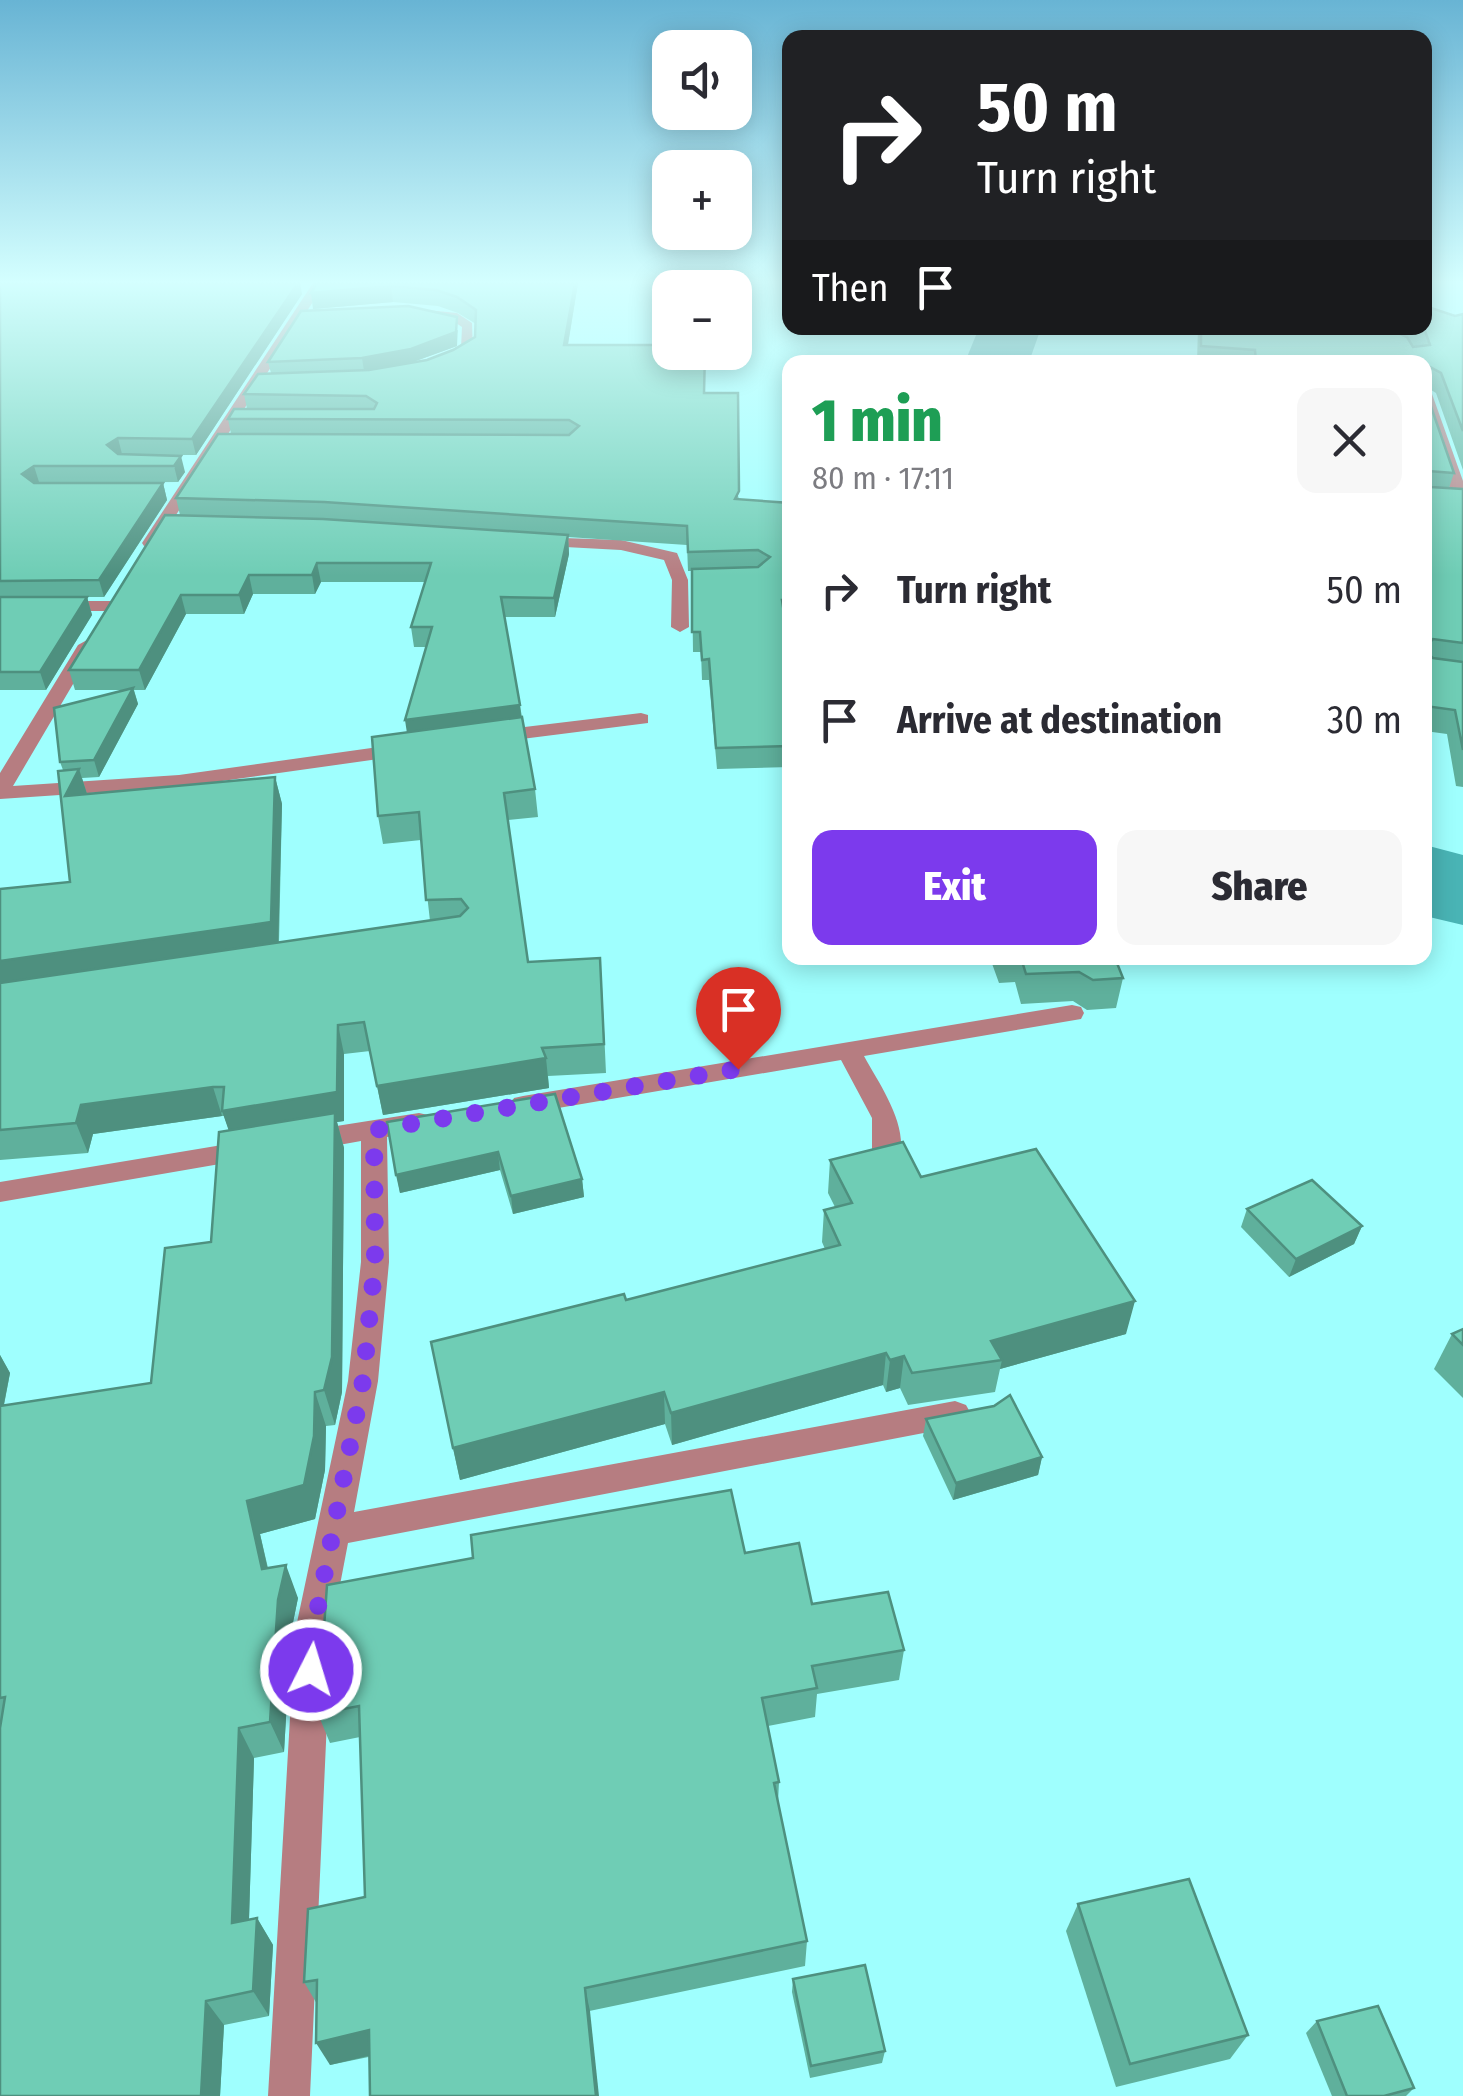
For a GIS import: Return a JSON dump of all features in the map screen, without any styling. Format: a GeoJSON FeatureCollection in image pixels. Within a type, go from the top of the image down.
{"type":"FeatureCollection","features":[{"type":"Feature","properties":{"kind":"street"},"geometry":{"type":"LineString","coordinates":[[142,557],[171,526],[176,491],[264,381]]}},
{"type":"Feature","properties":{"kind":"street"},"geometry":{"type":"LineString","coordinates":[[1432,414],[1463,503],[1432,501]]}},
{"type":"Feature","properties":{"kind":"street"},"geometry":{"type":"LineString","coordinates":[[232,418],[252,419]]}},
{"type":"Feature","properties":{"kind":"street"},"geometry":{"type":"LineString","coordinates":[[216,444],[235,444]]}},
{"type":"Feature","properties":{"kind":"street"},"geometry":{"type":"LineString","coordinates":[[525,541],[654,550],[671,558],[680,580],[680,627]]}},
{"type":"Feature","properties":{"kind":"street"},"geometry":{"type":"LineString","coordinates":[[680,580],[700,579]]}},
{"type":"Feature","properties":{"kind":"street"},"geometry":{"type":"LineString","coordinates":[[0,606],[116,598],[8,764],[0,792],[179,781],[423,746]]}},
{"type":"Feature","properties":{"kind":"street"},"geometry":{"type":"LineString","coordinates":[[461,741],[641,719]]}},
{"type":"Feature","properties":{"kind":"street"},"geometry":{"type":"LineString","coordinates":[[488,1111],[1072,1013]]}},
{"type":"Feature","properties":{"kind":"street"},"geometry":{"type":"LineString","coordinates":[[848,1050],[885,1118],[885,1164]]}},
{"type":"Feature","properties":{"kind":"street"},"geometry":{"type":"LineString","coordinates":[[0,1192],[450,1117]]}},
{"type":"Feature","properties":{"kind":"street"},"geometry":{"type":"LineString","coordinates":[[289,2096],[313,1632],[363,1381],[375,1262],[374,1130]]}},
{"type":"Feature","properties":{"kind":"street"},"geometry":{"type":"LineString","coordinates":[[334,1531],[989,1407]]}},
{"type":"Feature","properties":{"kind":"building"},"geometry":{"type":"Polygon","coordinates":[[[0,381],[232,381],[192,439],[118,438],[107,445],[118,454],[181,456],[174,466],[34,466],[22,474],[34,483],[163,483],[99,580],[0,581],[0,381]]]}},
{"type":"Feature","properties":{"kind":"building"},"geometry":{"type":"Polygon","coordinates":[[[253,381],[704,381],[704,393],[738,393],[739,491],[735,499],[782,502],[782,746],[716,748],[709,659],[702,660],[700,632],[692,632],[692,569],[758,567],[770,557],[758,550],[688,552],[687,526],[324,502],[176,498],[218,434],[569,435],[579,426],[569,420],[228,419],[234,409],[374,409],[377,403],[366,396],[244,394],[253,381]]]}},
{"type":"Feature","properties":{"kind":"building"},"geometry":{"type":"Polygon","coordinates":[[[1444,381],[1463,381],[1463,431],[1444,381]]]}},
{"type":"Feature","properties":{"kind":"building"},"geometry":{"type":"Polygon","coordinates":[[[1432,409],[1454,473],[1432,471],[1432,409]]]}},
{"type":"Feature","properties":{"kind":"building"},"geometry":{"type":"Polygon","coordinates":[[[1432,487],[1463,489],[1463,643],[1433,639],[1432,487]]]}},
{"type":"Feature","properties":{"kind":"building"},"geometry":{"type":"Polygon","coordinates":[[[165,515],[323,519],[568,535],[554,598],[501,597],[520,705],[405,720],[432,627],[411,627],[431,563],[317,563],[312,575],[249,575],[239,595],[181,595],[139,670],[69,670],[165,515]]]}},
{"type":"Feature","properties":{"kind":"building"},"geometry":{"type":"Polygon","coordinates":[[[0,597],[87,597],[40,672],[0,672],[0,597]]]}},
{"type":"Feature","properties":{"kind":"building"},"geometry":{"type":"Polygon","coordinates":[[[1432,657],[1463,662],[1463,750],[1455,710],[1432,707],[1432,657]]]}},
{"type":"Feature","properties":{"kind":"building"},"geometry":{"type":"Polygon","coordinates":[[[133,688],[94,760],[60,762],[54,708],[133,688]]]}},
{"type":"Feature","properties":{"kind":"building"},"geometry":{"type":"Polygon","coordinates":[[[522,717],[535,789],[504,793],[528,962],[600,958],[604,1044],[542,1048],[546,1058],[377,1086],[364,1022],[338,1025],[337,1092],[222,1111],[224,1087],[213,1087],[81,1105],[76,1123],[0,1130],[0,983],[460,916],[468,908],[461,899],[426,900],[419,812],[378,816],[372,737],[522,717]]]}},
{"type":"Feature","properties":{"kind":"building"},"geometry":{"type":"Polygon","coordinates":[[[79,769],[65,796],[275,777],[271,922],[0,961],[0,889],[70,882],[58,771],[79,769]]]}},
{"type":"Feature","properties":{"kind":"building"},"geometry":{"type":"Polygon","coordinates":[[[1023,965],[1118,965],[1123,978],[1093,980],[1079,972],[1026,974],[1023,965]]]}},
{"type":"Feature","properties":{"kind":"building"},"geometry":{"type":"Polygon","coordinates":[[[555,1094],[582,1179],[511,1196],[498,1152],[396,1175],[387,1122],[555,1094]]]}},
{"type":"Feature","properties":{"kind":"building"},"geometry":{"type":"Polygon","coordinates":[[[335,1113],[332,1357],[324,1390],[315,1392],[314,1436],[304,1485],[247,1501],[262,1569],[286,1565],[278,1600],[270,1722],[239,1728],[232,1923],[257,1918],[253,1991],[206,2001],[201,2096],[0,2096],[0,1728],[5,1697],[0,1698],[0,1406],[151,1383],[165,1248],[211,1242],[219,1132],[335,1113]]]}},
{"type":"Feature","properties":{"kind":"building"},"geometry":{"type":"Polygon","coordinates":[[[903,1142],[921,1177],[1036,1149],[1135,1301],[991,1341],[1002,1360],[912,1373],[904,1356],[890,1360],[886,1353],[671,1413],[664,1392],[453,1448],[431,1342],[624,1294],[626,1300],[840,1245],[824,1210],[852,1203],[830,1160],[903,1142]]]}},
{"type":"Feature","properties":{"kind":"building"},"geometry":{"type":"Polygon","coordinates":[[[1312,1180],[1362,1226],[1296,1259],[1247,1209],[1312,1180]]]}},
{"type":"Feature","properties":{"kind":"building"},"geometry":{"type":"Polygon","coordinates":[[[1463,1329],[1463,1345],[1452,1334],[1463,1329]]]}},
{"type":"Feature","properties":{"kind":"building"},"geometry":{"type":"Polygon","coordinates":[[[1010,1395],[1042,1457],[956,1483],[926,1419],[994,1406],[1010,1395]]]}},
{"type":"Feature","properties":{"kind":"building"},"geometry":{"type":"Polygon","coordinates":[[[731,1490],[745,1553],[799,1543],[812,1604],[888,1592],[904,1650],[812,1666],[817,1688],[762,1698],[779,1782],[774,1783],[807,1941],[585,1988],[596,2096],[370,2096],[369,2030],[316,2043],[317,1980],[304,1982],[308,1909],[365,1897],[359,1706],[318,1714],[327,1585],[473,1558],[471,1535],[731,1490]]]}},
{"type":"Feature","properties":{"kind":"building"},"geometry":{"type":"Polygon","coordinates":[[[1189,1879],[1248,2035],[1130,2064],[1078,1904],[1189,1879]]]}},
{"type":"Feature","properties":{"kind":"building"},"geometry":{"type":"Polygon","coordinates":[[[865,1965],[885,2051],[811,2066],[793,1979],[865,1965]]]}},
{"type":"Feature","properties":{"kind":"building"},"geometry":{"type":"Polygon","coordinates":[[[1378,2006],[1414,2088],[1384,2096],[1347,2096],[1317,2021],[1378,2006]]]}},
{"type":"Feature","properties":{"kind":"waterway"},"geometry":{"type":"LineString","coordinates":[[1432,881],[1463,892]]}},
{"type":"Feature","properties":{"kind":"route"},"geometry":{"type":"LineString","coordinates":[[311,1670],[313,1632],[363,1381],[375,1262],[374,1130],[738,1069]]}}]}
